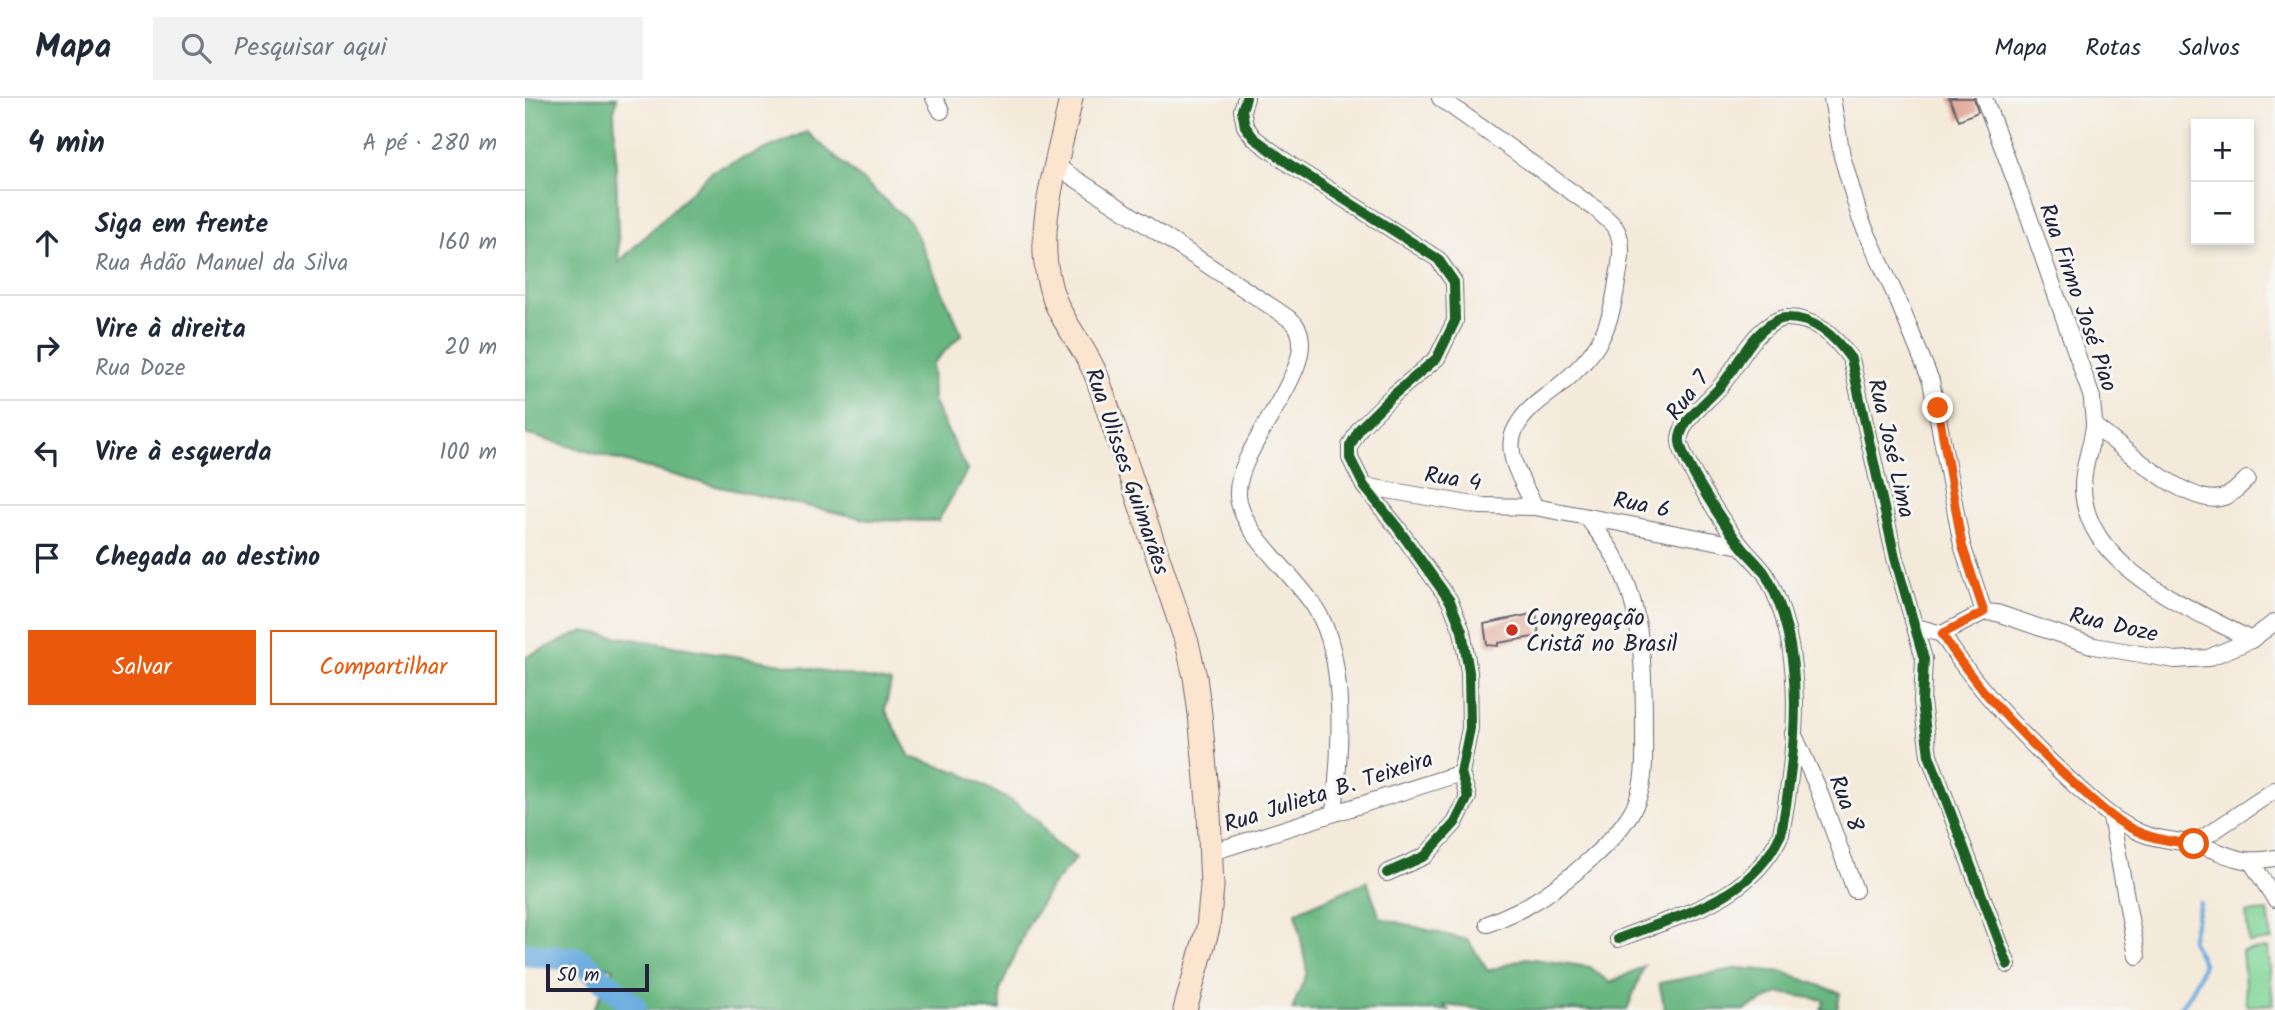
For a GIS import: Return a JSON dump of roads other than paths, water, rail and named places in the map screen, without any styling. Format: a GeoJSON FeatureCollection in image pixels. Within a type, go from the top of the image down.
{"type":"FeatureCollection","features":[{"type":"Feature","properties":{"kind":"main road","name":"Rua Ulisses Guimarães"},"geometry":{"type":"LineString","coordinates":[[1070,98],[1049,198],[1045,245],[1048,280],[1061,315],[1084,348],[1097,377],[1187,643],[1200,714],[1209,813],[1212,887],[1208,928],[1185,1010]]}},
{"type":"Feature","properties":{"kind":"street"},"geometry":{"type":"LineString","coordinates":[[1246,98],[1242,110],[1245,126],[1254,138],[1292,166],[1438,259],[1454,282],[1455,321],[1437,358],[1360,428],[1350,446],[1350,458],[1364,486],[1450,601],[1462,631],[1469,672],[1469,728],[1461,773],[1468,797],[1455,823],[1425,856],[1387,873]]}},
{"type":"Feature","properties":{"kind":"street"},"geometry":{"type":"LineString","coordinates":[[1440,98],[1597,210],[1617,230],[1621,255],[1618,281],[1614,306],[1601,343],[1584,363],[1554,390],[1534,403],[1514,431],[1511,445],[1514,462],[1535,508]]}},
{"type":"Feature","properties":{"kind":"street"},"geometry":{"type":"LineString","coordinates":[[1832,98],[1842,156],[1860,218],[1931,381],[1962,545],[1984,612],[1942,634],[1916,627]]}},
{"type":"Feature","properties":{"kind":"street","name":"Rua Firmo José Piao"},"geometry":{"type":"LineString","coordinates":[[1984,98],[2092,398],[2094,426],[2083,473],[2083,491],[2094,528],[2110,551],[2133,574],[2175,600],[2251,640]]}},
{"type":"Feature","properties":{"kind":"street"},"geometry":{"type":"LineString","coordinates":[[1056,166],[1267,303],[1296,325],[1299,360],[1278,404],[1247,456],[1238,482],[1238,499],[1244,517],[1264,546],[1307,593],[1329,637],[1336,673],[1338,717],[1339,767],[1334,813]]}},
{"type":"Feature","properties":{"kind":"street","name":"Rua 7"},"geometry":{"type":"LineString","coordinates":[[1618,939],[1718,900],[1754,875],[1781,834],[1793,733],[1794,686],[1787,626],[1765,574],[1722,521],[1687,460],[1680,441],[1688,420],[1719,387],[1752,342],[1767,326],[1784,317]]}},
{"type":"Feature","properties":{"kind":"street","name":"Rua José Lima"},"geometry":{"type":"LineString","coordinates":[[1784,317],[1802,320],[1822,328],[1837,339],[1851,359],[1895,558],[1924,659],[1922,702],[1929,755],[2008,965]]}},
{"type":"Feature","properties":{"kind":"street"},"geometry":{"type":"LineString","coordinates":[[2094,426],[2180,489],[2201,499],[2219,499],[2230,494],[2247,479]]}},
{"type":"Feature","properties":{"kind":"street","name":"Rua 4"},"geometry":{"type":"LineString","coordinates":[[1364,486],[1480,506],[1535,508]]}},
{"type":"Feature","properties":{"kind":"street","name":"Rua 6"},"geometry":{"type":"LineString","coordinates":[[1535,508],[1741,546]]}},
{"type":"Feature","properties":{"kind":"street"},"geometry":{"type":"LineString","coordinates":[[1488,924],[1528,906],[1599,851],[1628,817],[1637,801],[1644,775],[1643,676],[1635,614],[1617,560],[1587,517]]}},
{"type":"Feature","properties":{"kind":"street","name":"Rua Doze"},"geometry":{"type":"LineString","coordinates":[[1984,612],[2009,616],[2094,646],[2175,660],[2208,659],[2251,640],[2275,622]]}},
{"type":"Feature","properties":{"kind":"street"},"geometry":{"type":"LineString","coordinates":[[1942,634],[1953,653],[2031,746],[2111,817],[2141,834],[2194,844],[2236,860],[2252,863],[2275,859]]}},
{"type":"Feature","properties":{"kind":"street","name":"Rua 8"},"geometry":{"type":"LineString","coordinates":[[1793,733],[1817,786],[1855,890]]}},
{"type":"Feature","properties":{"kind":"street","name":"Rua Julieta B. Teixeira"},"geometry":{"type":"LineString","coordinates":[[1209,853],[1461,773]]}},
{"type":"Feature","properties":{"kind":"street"},"geometry":{"type":"LineString","coordinates":[[2194,844],[2275,790]]}},
{"type":"Feature","properties":{"kind":"street"},"geometry":{"type":"LineString","coordinates":[[2111,817],[2137,956]]}},
{"type":"Feature","properties":{"kind":"street"},"geometry":{"type":"LineString","coordinates":[[2252,863],[2275,899]]}},
{"type":"Feature","properties":{"kind":"waterway"},"geometry":{"type":"LineString","coordinates":[[2177,1010],[2193,988],[2203,963],[2191,940],[2200,903]]}},
{"type":"Feature","properties":{"kind":"waterway"},"geometry":{"type":"LineString","coordinates":[[525,954],[580,960],[634,1006],[634,1010]]}},
{"type":"Feature","properties":{"kind":"place","name":"Congregação Cristã no Brasil"},"geometry":{"type":"Point","coordinates":[1512,630]}}]}
